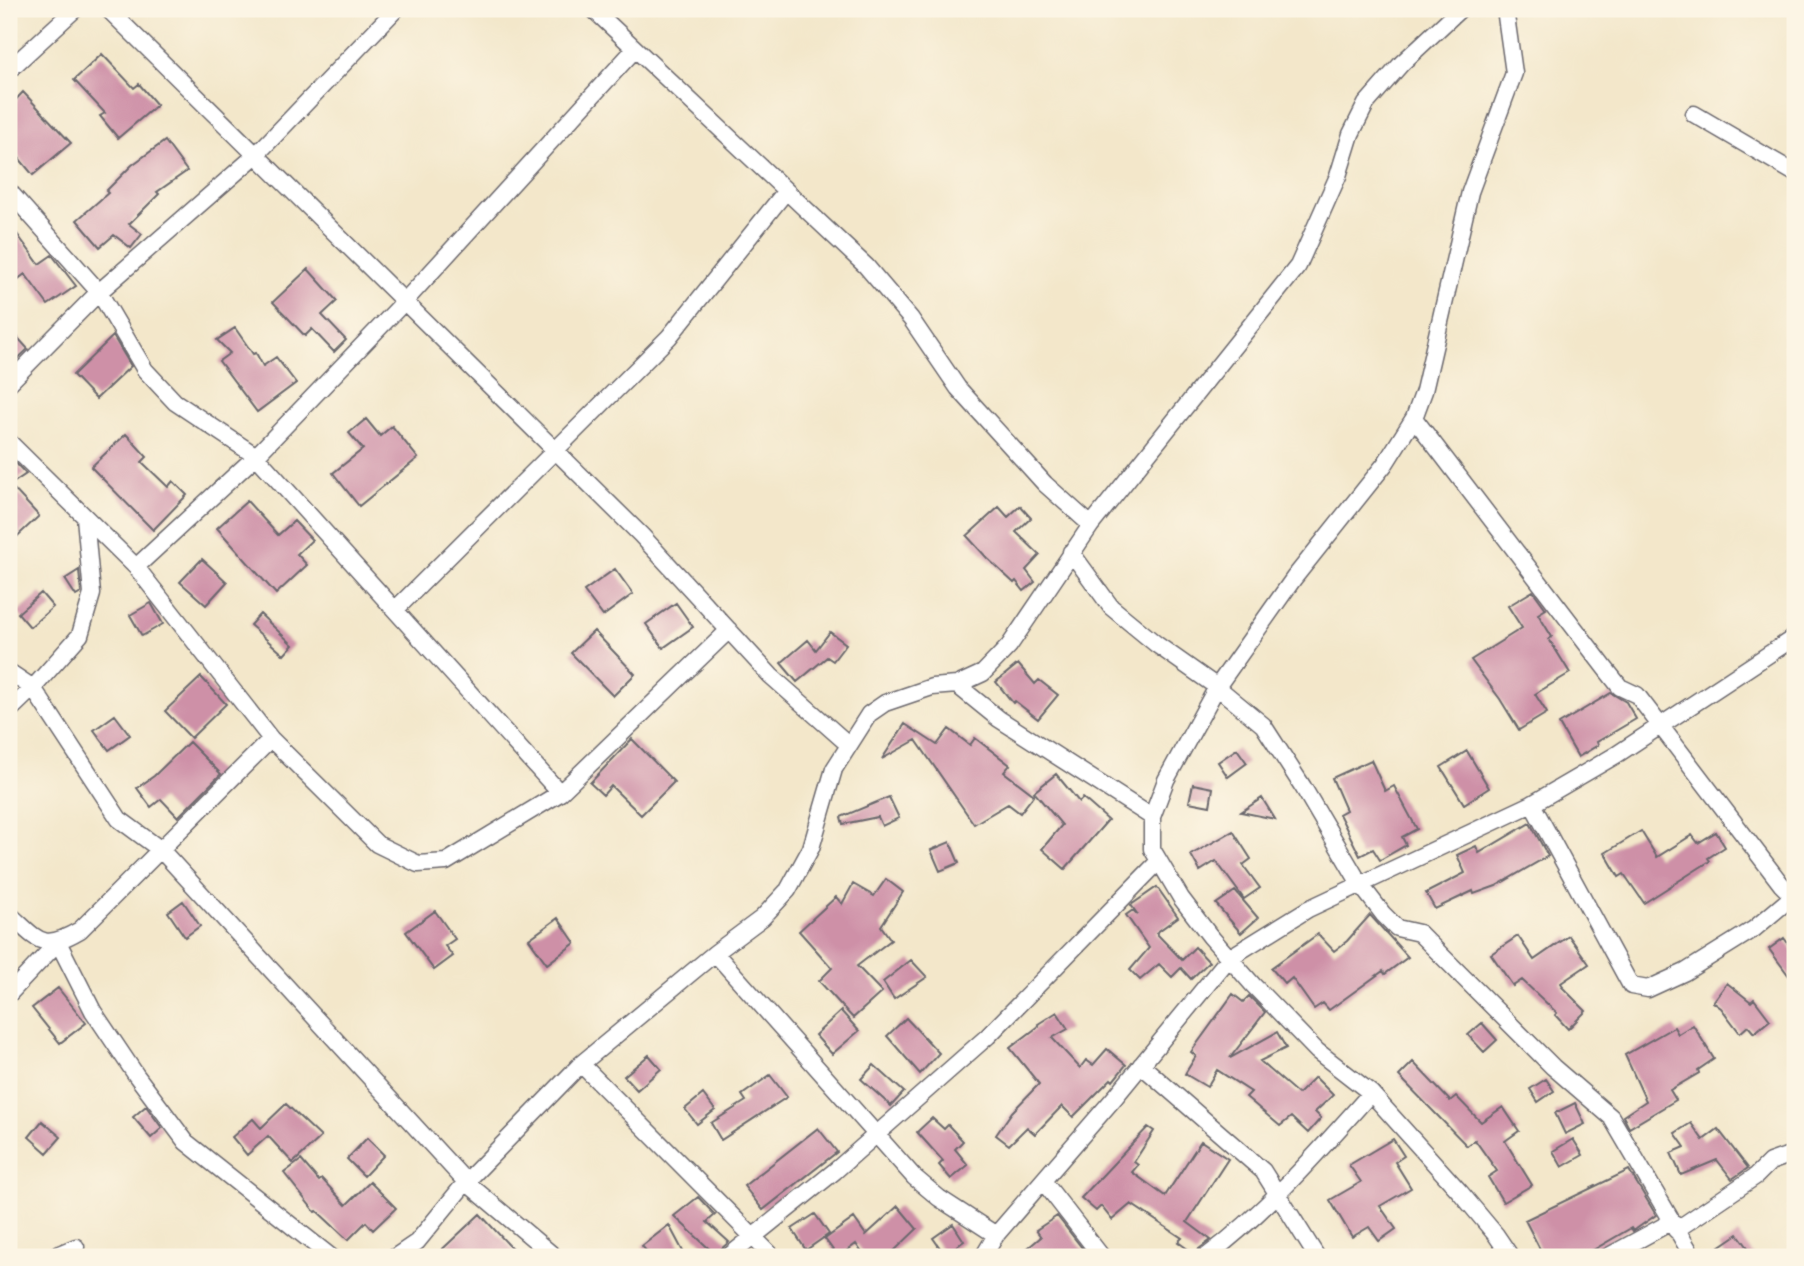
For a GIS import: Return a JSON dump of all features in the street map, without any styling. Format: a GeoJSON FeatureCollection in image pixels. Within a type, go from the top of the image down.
{"type":"FeatureCollection","features":[{"type":"Feature","properties":{"kind":"street"},"geometry":{"type":"LineString","coordinates":[[9,69],[75,9]]}},
{"type":"Feature","properties":{"kind":"street"},"geometry":{"type":"LineString","coordinates":[[108,9],[641,535],[771,676],[849,745]]}},
{"type":"Feature","properties":{"kind":"street"},"geometry":{"type":"LineString","coordinates":[[9,383],[99,292],[256,155],[396,9]]}},
{"type":"Feature","properties":{"kind":"street"},"geometry":{"type":"LineString","coordinates":[[593,9],[866,266],[911,319],[958,388],[1045,485],[1091,525]]}},
{"type":"Feature","properties":{"kind":"street"},"geometry":{"type":"LineString","coordinates":[[395,1257],[417,1242],[466,1182],[581,1064],[715,953],[762,918],[788,890],[811,848],[834,769],[869,714],[885,703],[932,687],[957,685],[983,673],[1009,646],[1091,525],[1298,266],[1338,176],[1351,134],[1366,104],[1402,63],[1460,9]]}},
{"type":"Feature","properties":{"kind":"street"},"geometry":{"type":"LineString","coordinates":[[1505,9],[1514,73],[1470,192],[1424,391],[1414,418],[1385,464],[1294,578],[1217,687],[1166,780],[1152,817],[1152,849],[1181,898],[1229,958],[1317,1051],[1371,1093],[1460,1192],[1511,1257]]}},
{"type":"Feature","properties":{"kind":"street"},"geometry":{"type":"LineString","coordinates":[[136,567],[257,456],[404,302],[635,49]]}},
{"type":"Feature","properties":{"kind":"street"},"geometry":{"type":"LineString","coordinates":[[1694,114],[1795,173]]}},
{"type":"Feature","properties":{"kind":"street"},"geometry":{"type":"LineString","coordinates":[[9,191],[99,292],[145,370],[175,402],[257,456],[560,793]]}},
{"type":"Feature","properties":{"kind":"street"},"geometry":{"type":"LineString","coordinates":[[395,610],[668,337],[786,191]]}},
{"type":"Feature","properties":{"kind":"street"},"geometry":{"type":"LineString","coordinates":[[1414,418],[1620,687],[1637,695],[1781,884],[1794,896],[1754,929],[1685,972],[1648,989],[1631,986],[1532,804]]}},
{"type":"Feature","properties":{"kind":"street"},"geometry":{"type":"LineString","coordinates":[[9,442],[136,567],[271,739],[377,844],[418,864],[446,862],[560,793],[729,630]]}},
{"type":"Feature","properties":{"kind":"street"},"geometry":{"type":"LineString","coordinates":[[9,711],[80,635],[92,594],[85,517]]}},
{"type":"Feature","properties":{"kind":"street"},"geometry":{"type":"LineString","coordinates":[[1072,552],[1111,607],[1156,644],[1217,687],[1263,726],[1303,787],[1360,884],[1383,914],[1397,928],[1419,933],[1553,1067],[1611,1117],[1693,1257]]}},
{"type":"Feature","properties":{"kind":"street"},"geometry":{"type":"LineString","coordinates":[[983,1257],[996,1235],[1229,958],[1308,909],[1532,804],[1616,755],[1795,639]]}},
{"type":"Feature","properties":{"kind":"street"},"geometry":{"type":"LineString","coordinates":[[9,672],[33,688],[120,819],[161,850],[466,1182],[555,1257]]}},
{"type":"Feature","properties":{"kind":"street"},"geometry":{"type":"LineString","coordinates":[[957,685],[999,719],[1152,817]]}},
{"type":"Feature","properties":{"kind":"street"},"geometry":{"type":"LineString","coordinates":[[9,994],[58,942],[80,930],[271,739]]}},
{"type":"Feature","properties":{"kind":"street"},"geometry":{"type":"LineString","coordinates":[[728,1257],[876,1135],[988,1036],[1159,861]]}},
{"type":"Feature","properties":{"kind":"street"},"geometry":{"type":"LineString","coordinates":[[9,914],[39,941],[58,942]]}},
{"type":"Feature","properties":{"kind":"street"},"geometry":{"type":"LineString","coordinates":[[58,942],[93,1011],[186,1142],[331,1257]]}},
{"type":"Feature","properties":{"kind":"street"},"geometry":{"type":"LineString","coordinates":[[715,953],[914,1177],[939,1198],[996,1235]]}},
{"type":"Feature","properties":{"kind":"street"},"geometry":{"type":"LineString","coordinates":[[581,1064],[773,1257]]}},
{"type":"Feature","properties":{"kind":"street"},"geometry":{"type":"LineString","coordinates":[[1141,1065],[1264,1171],[1317,1257]]}},
{"type":"Feature","properties":{"kind":"street"},"geometry":{"type":"LineString","coordinates":[[1206,1257],[1236,1234],[1278,1194],[1371,1093]]}},
{"type":"Feature","properties":{"kind":"street"},"geometry":{"type":"LineString","coordinates":[[1608,1257],[1673,1226],[1756,1176],[1770,1162],[1795,1153]]}},
{"type":"Feature","properties":{"kind":"street"},"geometry":{"type":"LineString","coordinates":[[1043,1181],[1102,1257]]}},
{"type":"Feature","properties":{"kind":"street"},"geometry":{"type":"LineString","coordinates":[[52,1257],[76,1247]]}},
{"type":"Feature","properties":{"kind":"building"},"geometry":{"type":"Polygon","coordinates":[[[102,54],[134,88],[139,84],[157,105],[118,138],[100,116],[105,113],[74,80],[102,54]]]}},
{"type":"Feature","properties":{"kind":"building"},"geometry":{"type":"Polygon","coordinates":[[[23,92],[71,143],[33,175],[9,146],[9,107],[23,92]]]}},
{"type":"Feature","properties":{"kind":"building"},"geometry":{"type":"Polygon","coordinates":[[[165,141],[187,171],[157,192],[159,194],[129,224],[142,234],[131,248],[114,235],[100,247],[77,220],[108,193],[106,191],[132,165],[165,141]]]}},
{"type":"Feature","properties":{"kind":"building"},"geometry":{"type":"Polygon","coordinates":[[[9,223],[39,264],[52,255],[76,286],[48,305],[25,274],[9,286],[9,223]]]}},
{"type":"Feature","properties":{"kind":"building"},"geometry":{"type":"Polygon","coordinates":[[[308,269],[337,301],[322,315],[346,340],[334,352],[312,329],[305,336],[273,302],[308,269]]]}},
{"type":"Feature","properties":{"kind":"building"},"geometry":{"type":"Polygon","coordinates":[[[9,328],[28,349],[9,367],[9,328]]]}},
{"type":"Feature","properties":{"kind":"building"},"geometry":{"type":"Polygon","coordinates":[[[235,328],[263,366],[276,357],[296,383],[257,412],[219,361],[230,353],[217,340],[235,328]]]}},
{"type":"Feature","properties":{"kind":"building"},"geometry":{"type":"Polygon","coordinates":[[[113,336],[131,366],[96,399],[73,375],[113,336]]]}},
{"type":"Feature","properties":{"kind":"building"},"geometry":{"type":"Polygon","coordinates":[[[366,419],[380,436],[392,426],[418,458],[359,506],[333,473],[363,449],[349,433],[366,419]]]}},
{"type":"Feature","properties":{"kind":"building"},"geometry":{"type":"Polygon","coordinates":[[[126,434],[147,457],[142,462],[168,487],[173,481],[187,495],[153,530],[91,467],[126,434]]]}},
{"type":"Feature","properties":{"kind":"building"},"geometry":{"type":"Polygon","coordinates":[[[9,456],[26,474],[10,485],[39,516],[9,544],[9,456]]]}},
{"type":"Feature","properties":{"kind":"building"},"geometry":{"type":"Polygon","coordinates":[[[247,501],[278,535],[294,521],[312,540],[297,554],[307,565],[276,594],[217,528],[247,501]]]}},
{"type":"Feature","properties":{"kind":"building"},"geometry":{"type":"Polygon","coordinates":[[[1020,506],[1031,518],[1016,532],[1040,555],[1026,570],[1035,582],[1024,591],[967,536],[999,507],[1008,517],[1020,506]]]}},
{"type":"Feature","properties":{"kind":"building"},"geometry":{"type":"Polygon","coordinates":[[[202,559],[227,582],[206,605],[180,582],[202,559]]]}},
{"type":"Feature","properties":{"kind":"building"},"geometry":{"type":"Polygon","coordinates":[[[615,569],[633,594],[603,616],[584,591],[615,569]]]}},
{"type":"Feature","properties":{"kind":"building"},"geometry":{"type":"Polygon","coordinates":[[[79,570],[81,593],[76,596],[65,579],[79,570]]]}},
{"type":"Feature","properties":{"kind":"building"},"geometry":{"type":"Polygon","coordinates":[[[1533,591],[1546,609],[1538,614],[1552,637],[1549,639],[1570,673],[1535,694],[1547,713],[1519,730],[1471,660],[1522,628],[1508,606],[1533,591]]]}},
{"type":"Feature","properties":{"kind":"building"},"geometry":{"type":"Polygon","coordinates":[[[41,593],[53,607],[30,627],[18,613],[41,593]]]}},
{"type":"Feature","properties":{"kind":"building"},"geometry":{"type":"Polygon","coordinates":[[[151,603],[163,624],[142,636],[130,615],[151,603]]]}},
{"type":"Feature","properties":{"kind":"building"},"geometry":{"type":"Polygon","coordinates":[[[676,603],[693,627],[663,648],[646,624],[676,603]]]}},
{"type":"Feature","properties":{"kind":"building"},"geometry":{"type":"Polygon","coordinates":[[[260,614],[293,645],[284,655],[250,625],[260,614]]]}},
{"type":"Feature","properties":{"kind":"building"},"geometry":{"type":"Polygon","coordinates":[[[594,631],[635,674],[613,696],[571,653],[594,631]]]}},
{"type":"Feature","properties":{"kind":"building"},"geometry":{"type":"Polygon","coordinates":[[[830,632],[846,644],[833,661],[827,657],[797,682],[781,663],[808,640],[816,650],[830,632]]]}},
{"type":"Feature","properties":{"kind":"building"},"geometry":{"type":"Polygon","coordinates":[[[1018,664],[1035,684],[1039,680],[1058,695],[1038,719],[1015,701],[1013,703],[996,682],[1018,664]]]}},
{"type":"Feature","properties":{"kind":"building"},"geometry":{"type":"Polygon","coordinates":[[[201,677],[226,704],[191,738],[165,711],[201,677]]]}},
{"type":"Feature","properties":{"kind":"building"},"geometry":{"type":"Polygon","coordinates":[[[1611,693],[1626,702],[1636,719],[1597,742],[1598,745],[1578,757],[1559,724],[1611,693]]]}},
{"type":"Feature","properties":{"kind":"building"},"geometry":{"type":"Polygon","coordinates":[[[115,715],[130,735],[109,750],[94,730],[115,715]]]}},
{"type":"Feature","properties":{"kind":"building"},"geometry":{"type":"Polygon","coordinates":[[[905,724],[937,745],[949,729],[970,745],[975,738],[1010,765],[1004,772],[1034,795],[1020,813],[1008,804],[974,824],[916,740],[882,759],[905,724]]]}},
{"type":"Feature","properties":{"kind":"building"},"geometry":{"type":"Polygon","coordinates":[[[632,739],[674,782],[641,815],[611,786],[603,795],[590,783],[632,739]]]}},
{"type":"Feature","properties":{"kind":"building"},"geometry":{"type":"Polygon","coordinates":[[[189,742],[221,774],[178,817],[161,799],[151,807],[137,788],[154,776],[189,742]]]}},
{"type":"Feature","properties":{"kind":"building"},"geometry":{"type":"Polygon","coordinates":[[[1237,749],[1247,763],[1228,777],[1218,762],[1237,749]]]}},
{"type":"Feature","properties":{"kind":"building"},"geometry":{"type":"Polygon","coordinates":[[[1467,751],[1489,788],[1464,804],[1441,767],[1467,751]]]}},
{"type":"Feature","properties":{"kind":"building"},"geometry":{"type":"Polygon","coordinates":[[[1371,760],[1385,791],[1394,786],[1417,829],[1402,837],[1406,845],[1380,860],[1373,849],[1360,856],[1339,814],[1346,810],[1332,778],[1371,760]]]}},
{"type":"Feature","properties":{"kind":"building"},"geometry":{"type":"Polygon","coordinates":[[[1056,774],[1079,802],[1083,798],[1108,820],[1065,869],[1042,849],[1062,825],[1034,792],[1056,774]]]}},
{"type":"Feature","properties":{"kind":"building"},"geometry":{"type":"Polygon","coordinates":[[[1193,784],[1213,788],[1210,806],[1189,802],[1193,784]]]}},
{"type":"Feature","properties":{"kind":"building"},"geometry":{"type":"Polygon","coordinates":[[[889,797],[899,818],[882,826],[878,817],[843,824],[841,817],[889,797]]]}},
{"type":"Feature","properties":{"kind":"building"},"geometry":{"type":"Polygon","coordinates":[[[1262,798],[1275,819],[1241,812],[1262,798]]]}},
{"type":"Feature","properties":{"kind":"building"},"geometry":{"type":"Polygon","coordinates":[[[1530,823],[1548,856],[1496,886],[1474,894],[1473,891],[1435,909],[1426,893],[1465,873],[1457,855],[1476,846],[1479,853],[1530,823]]]}},
{"type":"Feature","properties":{"kind":"building"},"geometry":{"type":"Polygon","coordinates":[[[1233,831],[1251,859],[1243,865],[1260,888],[1244,899],[1216,861],[1200,871],[1191,855],[1233,831]]]}},
{"type":"Feature","properties":{"kind":"building"},"geometry":{"type":"Polygon","coordinates":[[[1641,831],[1657,857],[1692,835],[1698,843],[1716,832],[1725,847],[1708,858],[1710,861],[1644,903],[1624,874],[1619,877],[1605,853],[1641,831]]]}},
{"type":"Feature","properties":{"kind":"building"},"geometry":{"type":"Polygon","coordinates":[[[950,842],[959,863],[940,871],[931,850],[950,842]]]}},
{"type":"Feature","properties":{"kind":"building"},"geometry":{"type":"Polygon","coordinates":[[[886,879],[903,892],[881,926],[891,940],[857,966],[882,992],[853,1018],[819,981],[832,968],[799,931],[836,897],[842,904],[853,884],[874,896],[886,879]]]}},
{"type":"Feature","properties":{"kind":"building"},"geometry":{"type":"Polygon","coordinates":[[[1157,887],[1178,917],[1156,933],[1182,960],[1195,947],[1209,962],[1191,979],[1181,968],[1172,977],[1159,964],[1140,980],[1130,970],[1149,948],[1126,915],[1133,910],[1138,915],[1131,905],[1157,887]]]}},
{"type":"Feature","properties":{"kind":"building"},"geometry":{"type":"Polygon","coordinates":[[[1235,891],[1258,918],[1241,933],[1216,904],[1235,891]]]}},
{"type":"Feature","properties":{"kind":"building"},"geometry":{"type":"Polygon","coordinates":[[[183,901],[200,926],[185,937],[168,912],[183,901]]]}},
{"type":"Feature","properties":{"kind":"building"},"geometry":{"type":"Polygon","coordinates":[[[435,911],[455,939],[445,946],[453,956],[434,970],[406,932],[435,911]]]}},
{"type":"Feature","properties":{"kind":"building"},"geometry":{"type":"Polygon","coordinates":[[[1370,915],[1408,957],[1385,974],[1383,971],[1329,1010],[1323,1003],[1314,1009],[1292,978],[1285,984],[1271,968],[1318,934],[1334,951],[1347,941],[1370,915]]]}},
{"type":"Feature","properties":{"kind":"building"},"geometry":{"type":"Polygon","coordinates":[[[558,918],[575,943],[547,964],[529,939],[558,918]]]}},
{"type":"Feature","properties":{"kind":"building"},"geometry":{"type":"Polygon","coordinates":[[[1518,936],[1534,960],[1569,936],[1589,964],[1561,983],[1586,1011],[1568,1029],[1555,1015],[1557,1013],[1522,980],[1513,986],[1491,954],[1518,936]]]}},
{"type":"Feature","properties":{"kind":"building"},"geometry":{"type":"Polygon","coordinates":[[[1784,938],[1795,953],[1795,984],[1769,949],[1784,938]]]}},
{"type":"Feature","properties":{"kind":"building"},"geometry":{"type":"Polygon","coordinates":[[[911,960],[927,977],[894,999],[883,982],[911,960]]]}},
{"type":"Feature","properties":{"kind":"building"},"geometry":{"type":"Polygon","coordinates":[[[1727,983],[1751,1002],[1754,999],[1770,1020],[1754,1033],[1748,1026],[1740,1033],[1713,1002],[1727,983]]]}},
{"type":"Feature","properties":{"kind":"building"},"geometry":{"type":"Polygon","coordinates":[[[58,988],[86,1023],[60,1043],[32,1008],[58,988]]]}},
{"type":"Feature","properties":{"kind":"building"},"geometry":{"type":"Polygon","coordinates":[[[1233,994],[1243,1002],[1249,996],[1265,1012],[1230,1058],[1277,1032],[1286,1048],[1260,1061],[1298,1094],[1315,1077],[1333,1095],[1315,1112],[1321,1118],[1308,1133],[1291,1117],[1280,1126],[1246,1097],[1251,1092],[1217,1070],[1207,1087],[1185,1074],[1196,1056],[1191,1052],[1233,994]]]}},
{"type":"Feature","properties":{"kind":"building"},"geometry":{"type":"Polygon","coordinates":[[[841,1011],[859,1031],[832,1054],[815,1035],[841,1011]]]}},
{"type":"Feature","properties":{"kind":"building"},"geometry":{"type":"Polygon","coordinates":[[[1057,1012],[1068,1029],[1052,1038],[1080,1068],[1086,1060],[1093,1065],[1107,1049],[1126,1065],[1113,1081],[1111,1079],[1073,1117],[1062,1106],[1035,1134],[1027,1127],[1009,1145],[996,1135],[1012,1112],[1039,1084],[1010,1048],[1057,1012]]]}},
{"type":"Feature","properties":{"kind":"building"},"geometry":{"type":"Polygon","coordinates":[[[906,1018],[939,1053],[920,1074],[887,1036],[906,1018]]]}},
{"type":"Feature","properties":{"kind":"building"},"geometry":{"type":"Polygon","coordinates":[[[1482,1023],[1497,1040],[1484,1052],[1468,1035],[1482,1023]]]}},
{"type":"Feature","properties":{"kind":"building"},"geometry":{"type":"Polygon","coordinates":[[[1693,1025],[1714,1059],[1698,1070],[1699,1073],[1670,1090],[1676,1100],[1629,1128],[1623,1116],[1646,1101],[1625,1055],[1674,1027],[1678,1034],[1693,1025]]]}},
{"type":"Feature","properties":{"kind":"building"},"geometry":{"type":"Polygon","coordinates":[[[649,1055],[661,1069],[637,1090],[624,1076],[649,1055]]]}},
{"type":"Feature","properties":{"kind":"building"},"geometry":{"type":"Polygon","coordinates":[[[1413,1062],[1450,1101],[1456,1096],[1481,1122],[1503,1107],[1519,1131],[1505,1141],[1532,1185],[1503,1202],[1488,1177],[1497,1171],[1475,1140],[1467,1146],[1399,1076],[1413,1062]]]}},
{"type":"Feature","properties":{"kind":"building"},"geometry":{"type":"Polygon","coordinates":[[[874,1065],[904,1092],[891,1106],[861,1079],[874,1065]]]}},
{"type":"Feature","properties":{"kind":"building"},"geometry":{"type":"Polygon","coordinates":[[[770,1075],[787,1097],[721,1140],[711,1123],[746,1101],[742,1095],[770,1075]]]}},
{"type":"Feature","properties":{"kind":"building"},"geometry":{"type":"Polygon","coordinates":[[[1546,1079],[1554,1091],[1538,1102],[1530,1089],[1546,1079]]]}},
{"type":"Feature","properties":{"kind":"building"},"geometry":{"type":"Polygon","coordinates":[[[703,1094],[715,1110],[697,1124],[685,1109],[703,1094]]]}},
{"type":"Feature","properties":{"kind":"building"},"geometry":{"type":"Polygon","coordinates":[[[1575,1103],[1585,1124],[1565,1134],[1555,1113],[1575,1103]]]}},
{"type":"Feature","properties":{"kind":"building"},"geometry":{"type":"Polygon","coordinates":[[[286,1104],[321,1137],[293,1163],[268,1136],[247,1155],[232,1137],[253,1119],[261,1128],[286,1104]]]}},
{"type":"Feature","properties":{"kind":"building"},"geometry":{"type":"Polygon","coordinates":[[[146,1106],[162,1128],[151,1138],[133,1117],[146,1106]]]}},
{"type":"Feature","properties":{"kind":"building"},"geometry":{"type":"Polygon","coordinates":[[[932,1118],[944,1129],[948,1125],[963,1141],[955,1149],[968,1165],[951,1179],[939,1165],[943,1161],[917,1132],[932,1118]]]}},
{"type":"Feature","properties":{"kind":"building"},"geometry":{"type":"Polygon","coordinates":[[[42,1121],[61,1137],[47,1153],[29,1137],[42,1121]]]}},
{"type":"Feature","properties":{"kind":"building"},"geometry":{"type":"Polygon","coordinates":[[[1691,1123],[1703,1140],[1718,1129],[1748,1168],[1732,1179],[1717,1160],[1681,1175],[1671,1153],[1685,1147],[1675,1133],[1691,1123]]]}},
{"type":"Feature","properties":{"kind":"building"},"geometry":{"type":"Polygon","coordinates":[[[1148,1127],[1154,1131],[1134,1162],[1138,1165],[1132,1172],[1165,1196],[1201,1141],[1228,1159],[1187,1222],[1211,1240],[1199,1249],[1196,1255],[1178,1242],[1182,1238],[1131,1204],[1112,1220],[1101,1206],[1096,1211],[1081,1198],[1148,1127]]]}},
{"type":"Feature","properties":{"kind":"building"},"geometry":{"type":"Polygon","coordinates":[[[818,1128],[837,1152],[763,1210],[744,1186],[818,1128]]]}},
{"type":"Feature","properties":{"kind":"building"},"geometry":{"type":"Polygon","coordinates":[[[367,1138],[384,1155],[364,1176],[347,1159],[367,1138]]]}},
{"type":"Feature","properties":{"kind":"building"},"geometry":{"type":"Polygon","coordinates":[[[1393,1139],[1404,1156],[1395,1162],[1411,1188],[1380,1206],[1396,1229],[1379,1241],[1369,1227],[1352,1237],[1330,1200],[1361,1182],[1349,1165],[1393,1139]]]}},
{"type":"Feature","properties":{"kind":"building"},"geometry":{"type":"Polygon","coordinates":[[[1573,1139],[1583,1155],[1562,1167],[1553,1151],[1573,1139]]]}},
{"type":"Feature","properties":{"kind":"building"},"geometry":{"type":"Polygon","coordinates":[[[301,1160],[319,1181],[322,1179],[346,1205],[370,1182],[396,1208],[373,1230],[366,1222],[348,1240],[315,1212],[284,1173],[301,1160]]]}},
{"type":"Feature","properties":{"kind":"building"},"geometry":{"type":"Polygon","coordinates":[[[1629,1170],[1656,1215],[1633,1231],[1631,1228],[1590,1252],[1592,1257],[1544,1257],[1525,1220],[1629,1170]]]}},
{"type":"Feature","properties":{"kind":"building"},"geometry":{"type":"Polygon","coordinates":[[[698,1197],[715,1215],[707,1222],[729,1242],[721,1249],[718,1257],[674,1216],[698,1197]]]}},
{"type":"Feature","properties":{"kind":"building"},"geometry":{"type":"Polygon","coordinates":[[[898,1206],[917,1229],[893,1252],[883,1257],[865,1257],[856,1244],[838,1257],[825,1239],[854,1218],[866,1235],[898,1206]]]}},
{"type":"Feature","properties":{"kind":"building"},"geometry":{"type":"Polygon","coordinates":[[[480,1214],[520,1257],[434,1257],[480,1214]]]}},
{"type":"Feature","properties":{"kind":"building"},"geometry":{"type":"Polygon","coordinates":[[[815,1214],[829,1234],[806,1250],[792,1229],[815,1214]]]}},
{"type":"Feature","properties":{"kind":"building"},"geometry":{"type":"Polygon","coordinates":[[[1057,1216],[1089,1257],[1017,1257],[1041,1237],[1036,1230],[1057,1216]]]}},
{"type":"Feature","properties":{"kind":"building"},"geometry":{"type":"Polygon","coordinates":[[[953,1224],[964,1241],[945,1255],[933,1238],[953,1224]]]}},
{"type":"Feature","properties":{"kind":"building"},"geometry":{"type":"Polygon","coordinates":[[[669,1225],[686,1257],[651,1257],[642,1246],[669,1225]]]}},
{"type":"Feature","properties":{"kind":"building"},"geometry":{"type":"Polygon","coordinates":[[[1738,1234],[1755,1257],[1726,1257],[1719,1247],[1738,1234]]]}}]}
